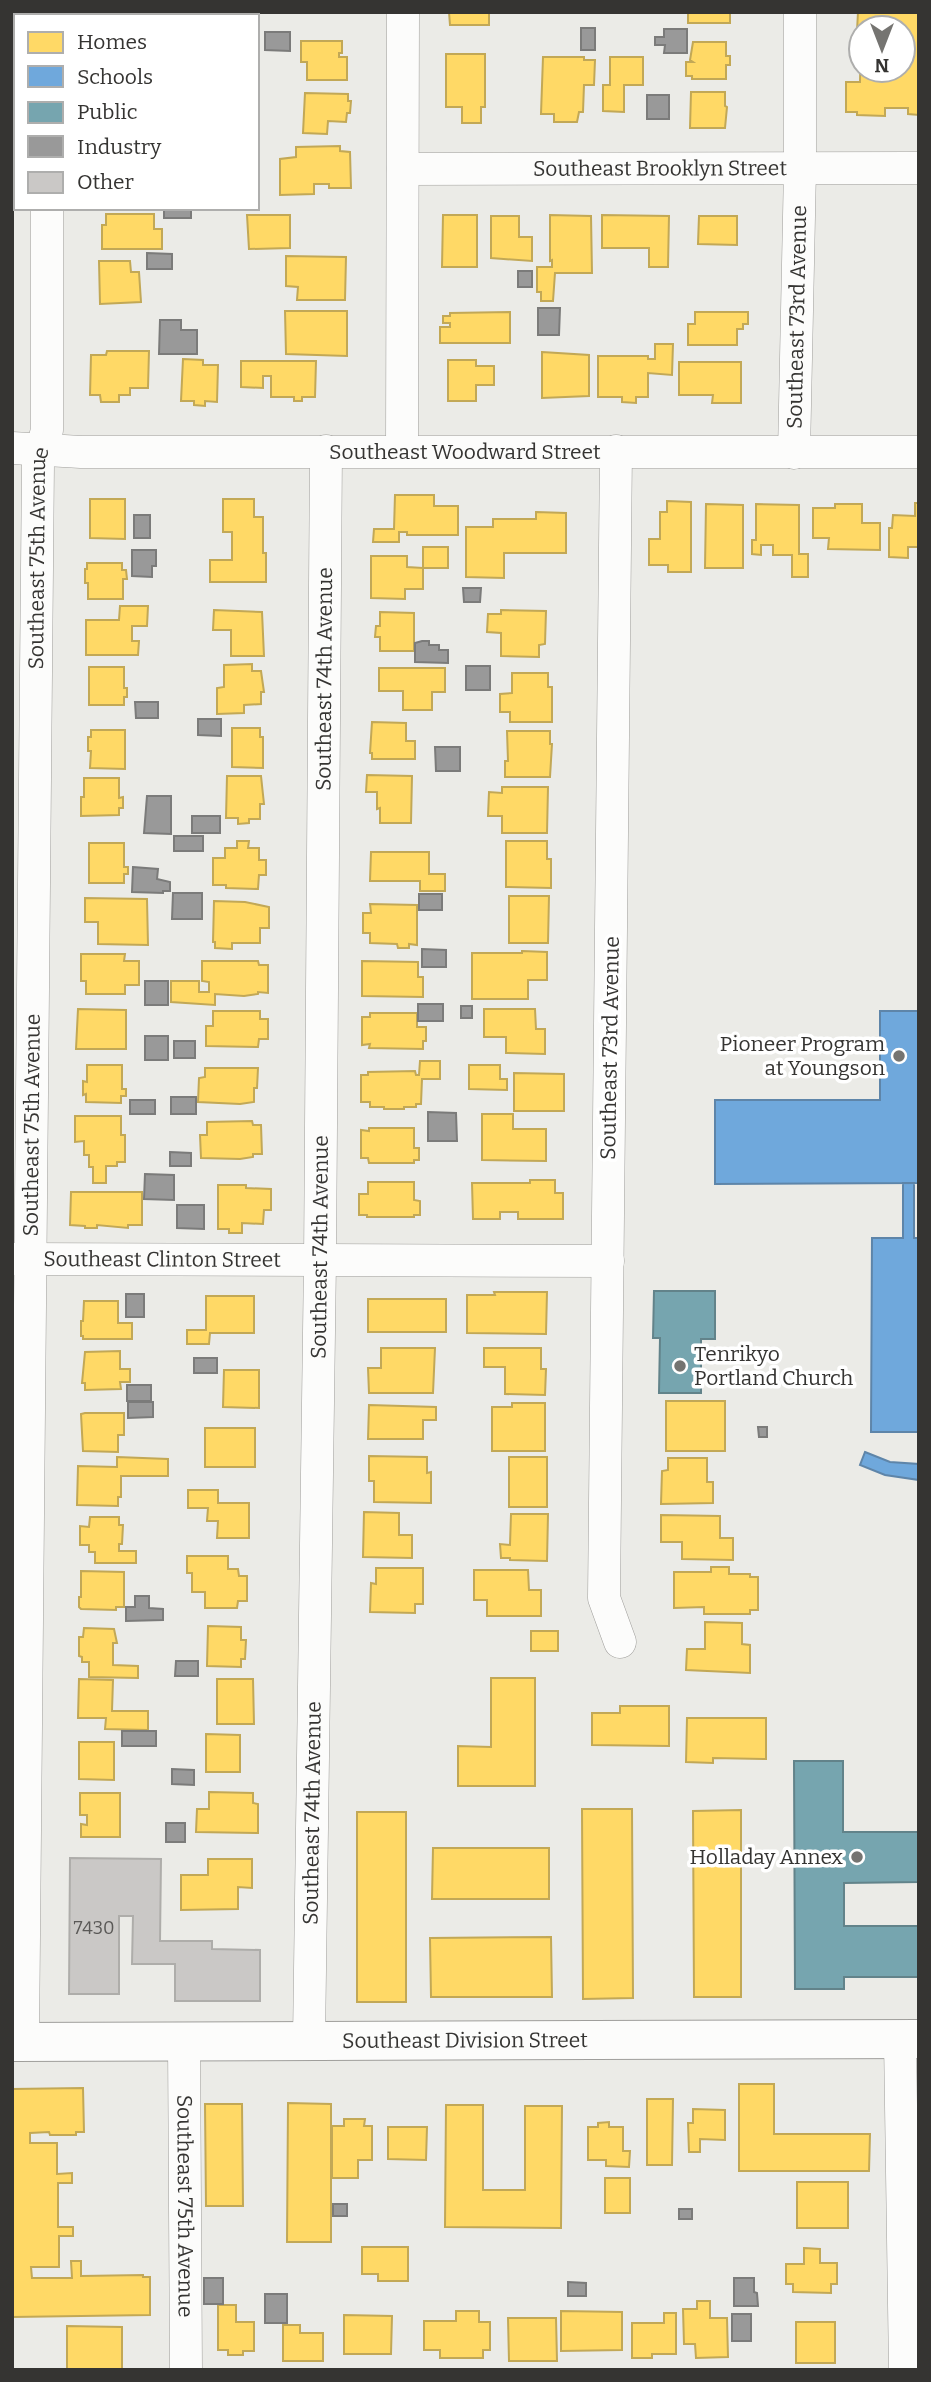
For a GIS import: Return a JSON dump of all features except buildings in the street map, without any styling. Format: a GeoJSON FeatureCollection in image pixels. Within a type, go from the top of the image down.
{"type":"FeatureCollection","features":[{"type":"Feature","properties":{"kind":"main road","name":"Southeast Division Street"},"geometry":{"type":"LineString","coordinates":[[17,2042],[910,2039]]}},
{"type":"Feature","properties":{"kind":"street"},"geometry":{"type":"LineString","coordinates":[[402,12],[402,451]]}},
{"type":"Feature","properties":{"kind":"street","name":"Southeast 73rd Avenue"},"geometry":{"type":"LineString","coordinates":[[794,453],[800,169],[800,12]]}},
{"type":"Feature","properties":{"kind":"street","name":"Southeast Brooklyn Street"},"geometry":{"type":"LineString","coordinates":[[403,169],[919,168]]}},
{"type":"Feature","properties":{"kind":"street","name":"Southeast 75th Avenue"},"geometry":{"type":"LineString","coordinates":[[17,2042],[21,1259],[38,463],[27,448],[47,430],[47,210]]}},
{"type":"Feature","properties":{"kind":"street","name":"Southeast Woodward Street"},"geometry":{"type":"LineString","coordinates":[[27,448],[81,452],[919,452]]}},
{"type":"Feature","properties":{"kind":"street","name":"Southeast 74th Avenue"},"geometry":{"type":"LineString","coordinates":[[309,2041],[320,1261],[326,451]]}},
{"type":"Feature","properties":{"kind":"street","name":"Southeast 73rd Avenue"},"geometry":{"type":"LineString","coordinates":[[616,451],[604,1598],[620,1642]]}},
{"type":"Feature","properties":{"kind":"street","name":"Southeast Clinton Street"},"geometry":{"type":"LineString","coordinates":[[21,1259],[608,1261]]}},
{"type":"Feature","properties":{"kind":"street"},"geometry":{"type":"LineString","coordinates":[[905,2370],[910,2039]]}},
{"type":"Feature","properties":{"kind":"street","name":"Southeast 75th Avenue"},"geometry":{"type":"LineString","coordinates":[[184,2042],[186,2370]]}},
{"type":"Feature","properties":{"kind":"place","name":"Pioneer Program at Youngson"},"geometry":{"type":"Point","coordinates":[899,1056]}},
{"type":"Feature","properties":{"kind":"place","name":"Tenrikyo Portland Church"},"geometry":{"type":"Point","coordinates":[680,1366]}},
{"type":"Feature","properties":{"kind":"place","name":"Holladay Annex"},"geometry":{"type":"Point","coordinates":[857,1857]}}]}
